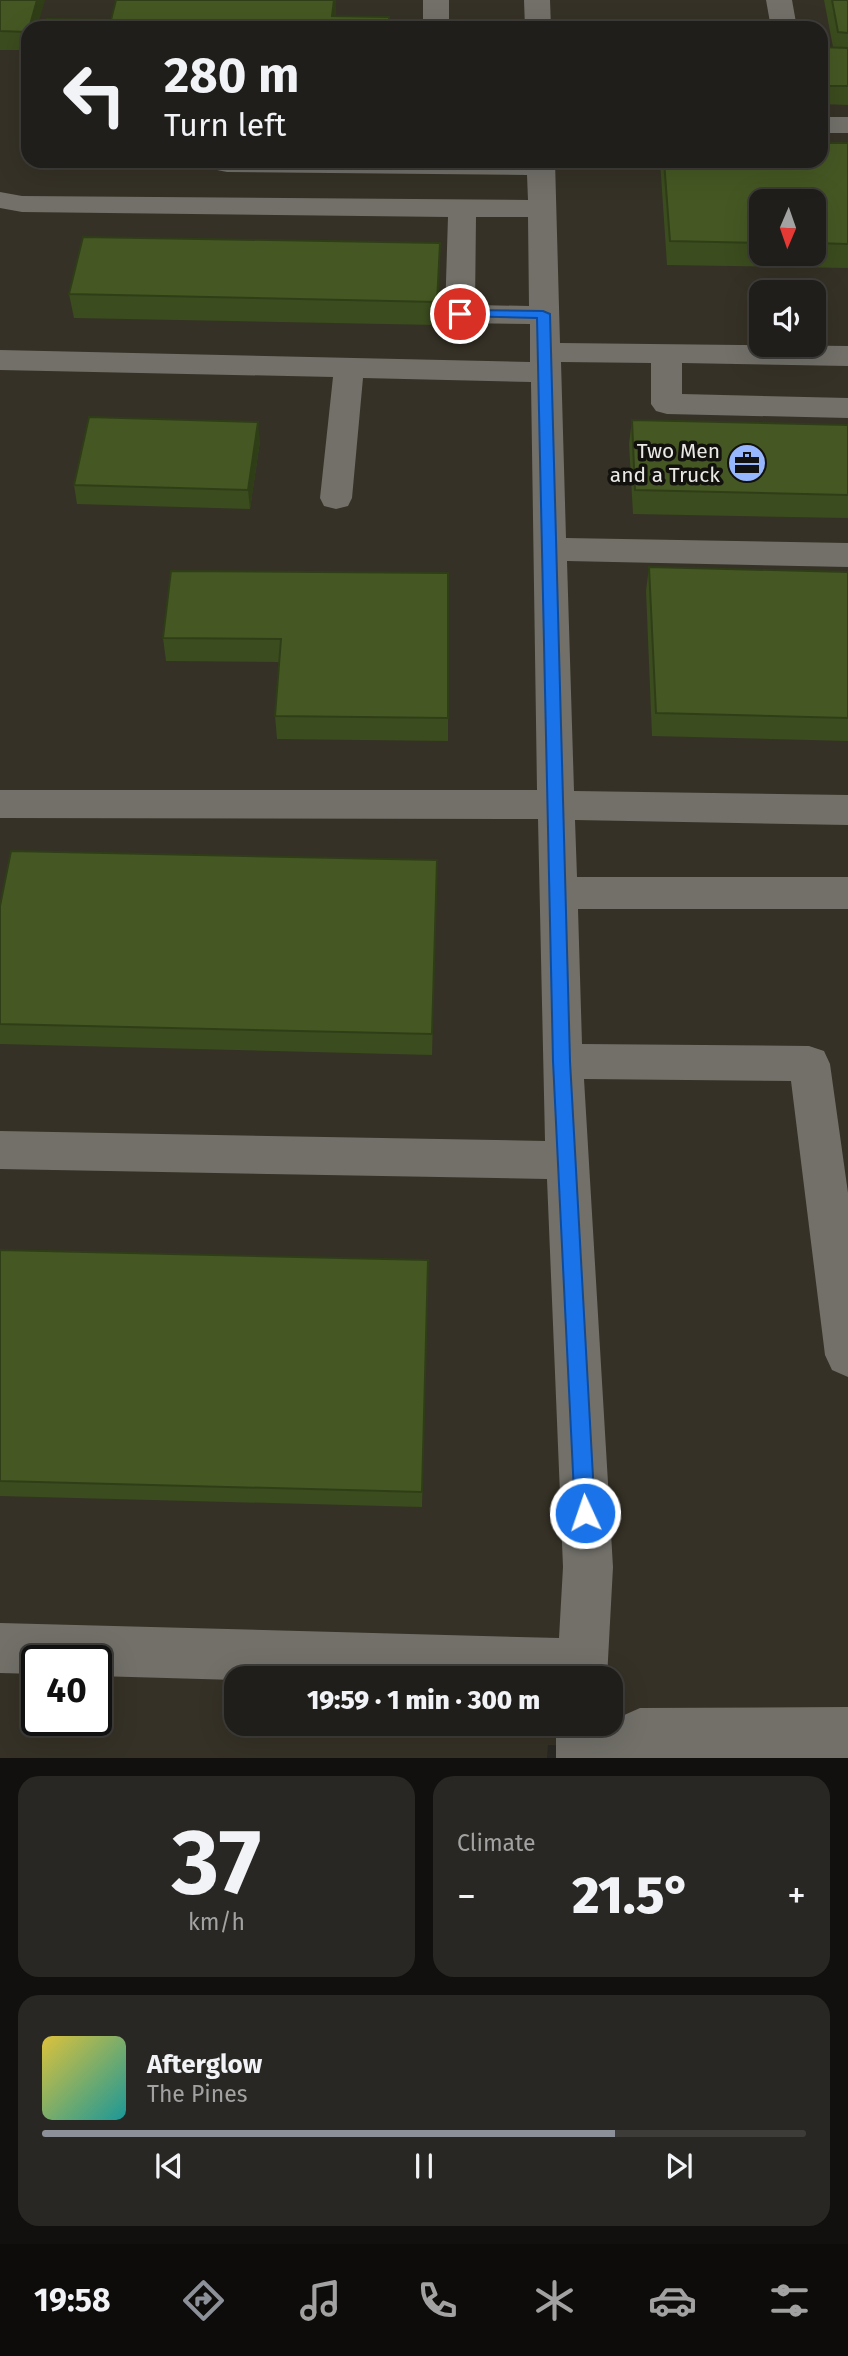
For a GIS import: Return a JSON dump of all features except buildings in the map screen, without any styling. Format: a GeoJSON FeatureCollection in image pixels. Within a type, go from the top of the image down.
{"type":"FeatureCollection","features":[{"type":"Feature","properties":{"kind":"street"},"geometry":{"type":"LineString","coordinates":[[436,0],[436,21]]}},
{"type":"Feature","properties":{"kind":"street"},"geometry":{"type":"LineString","coordinates":[[537,0],[538,21]]}},
{"type":"Feature","properties":{"kind":"street"},"geometry":{"type":"LineString","coordinates":[[779,0],[783,21]]}},
{"type":"Feature","properties":{"kind":"street"},"geometry":{"type":"LineString","coordinates":[[828,125],[848,125]]}},
{"type":"Feature","properties":{"kind":"street"},"geometry":{"type":"LineString","coordinates":[[541,168],[562,1061],[588,1567],[582,1666]]}},
{"type":"Feature","properties":{"kind":"street"},"geometry":{"type":"LineString","coordinates":[[0,200],[22,204],[542,209]]}},
{"type":"Feature","properties":{"kind":"street"},"geometry":{"type":"LineString","coordinates":[[462,209],[460,314],[543,314]]}},
{"type":"Feature","properties":{"kind":"street"},"geometry":{"type":"LineString","coordinates":[[666,354],[667,404],[848,408]]}},
{"type":"Feature","properties":{"kind":"street"},"geometry":{"type":"LineString","coordinates":[[0,360],[349,368],[544,362],[666,354],[848,356]]}},
{"type":"Feature","properties":{"kind":"street"},"geometry":{"type":"LineString","coordinates":[[336,498],[349,368]]}},
{"type":"Feature","properties":{"kind":"street"},"geometry":{"type":"LineString","coordinates":[[549,549],[848,555]]}},
{"type":"Feature","properties":{"kind":"street"},"geometry":{"type":"LineString","coordinates":[[0,804],[555,805],[848,810]]}},
{"type":"Feature","properties":{"kind":"street"},"geometry":{"type":"LineString","coordinates":[[558,893],[848,893]]}},
{"type":"Feature","properties":{"kind":"street"},"geometry":{"type":"LineString","coordinates":[[562,1061],[809,1064],[848,1355]]}},
{"type":"Feature","properties":{"kind":"street"},"geometry":{"type":"LineString","coordinates":[[0,1150],[566,1160]]}},
{"type":"Feature","properties":{"kind":"street"},"geometry":{"type":"LineString","coordinates":[[0,1648],[455,1666]]}},
{"type":"Feature","properties":{"kind":"street"},"geometry":{"type":"LineString","coordinates":[[616,1758],[640,1734],[848,1733]]}},
{"type":"Feature","properties":{"kind":"street"},"geometry":{"type":"LineString","coordinates":[[582,1736],[582,1758]]}},
{"type":"Feature","properties":{"kind":"shaded area"},"geometry":{"type":"Polygon","coordinates":[[[0,0],[848,0],[848,1757],[548,1745],[547,1758],[0,1758],[0,0]]]}},
{"type":"Feature","properties":{"kind":"place","name":"Two Men and a Truck"},"geometry":{"type":"Point","coordinates":[747,463]}},
{"type":"Feature","properties":{"kind":"route"},"geometry":{"type":"LineString","coordinates":[[460,314],[543,314],[562,1061],[585,1513]]}}]}
